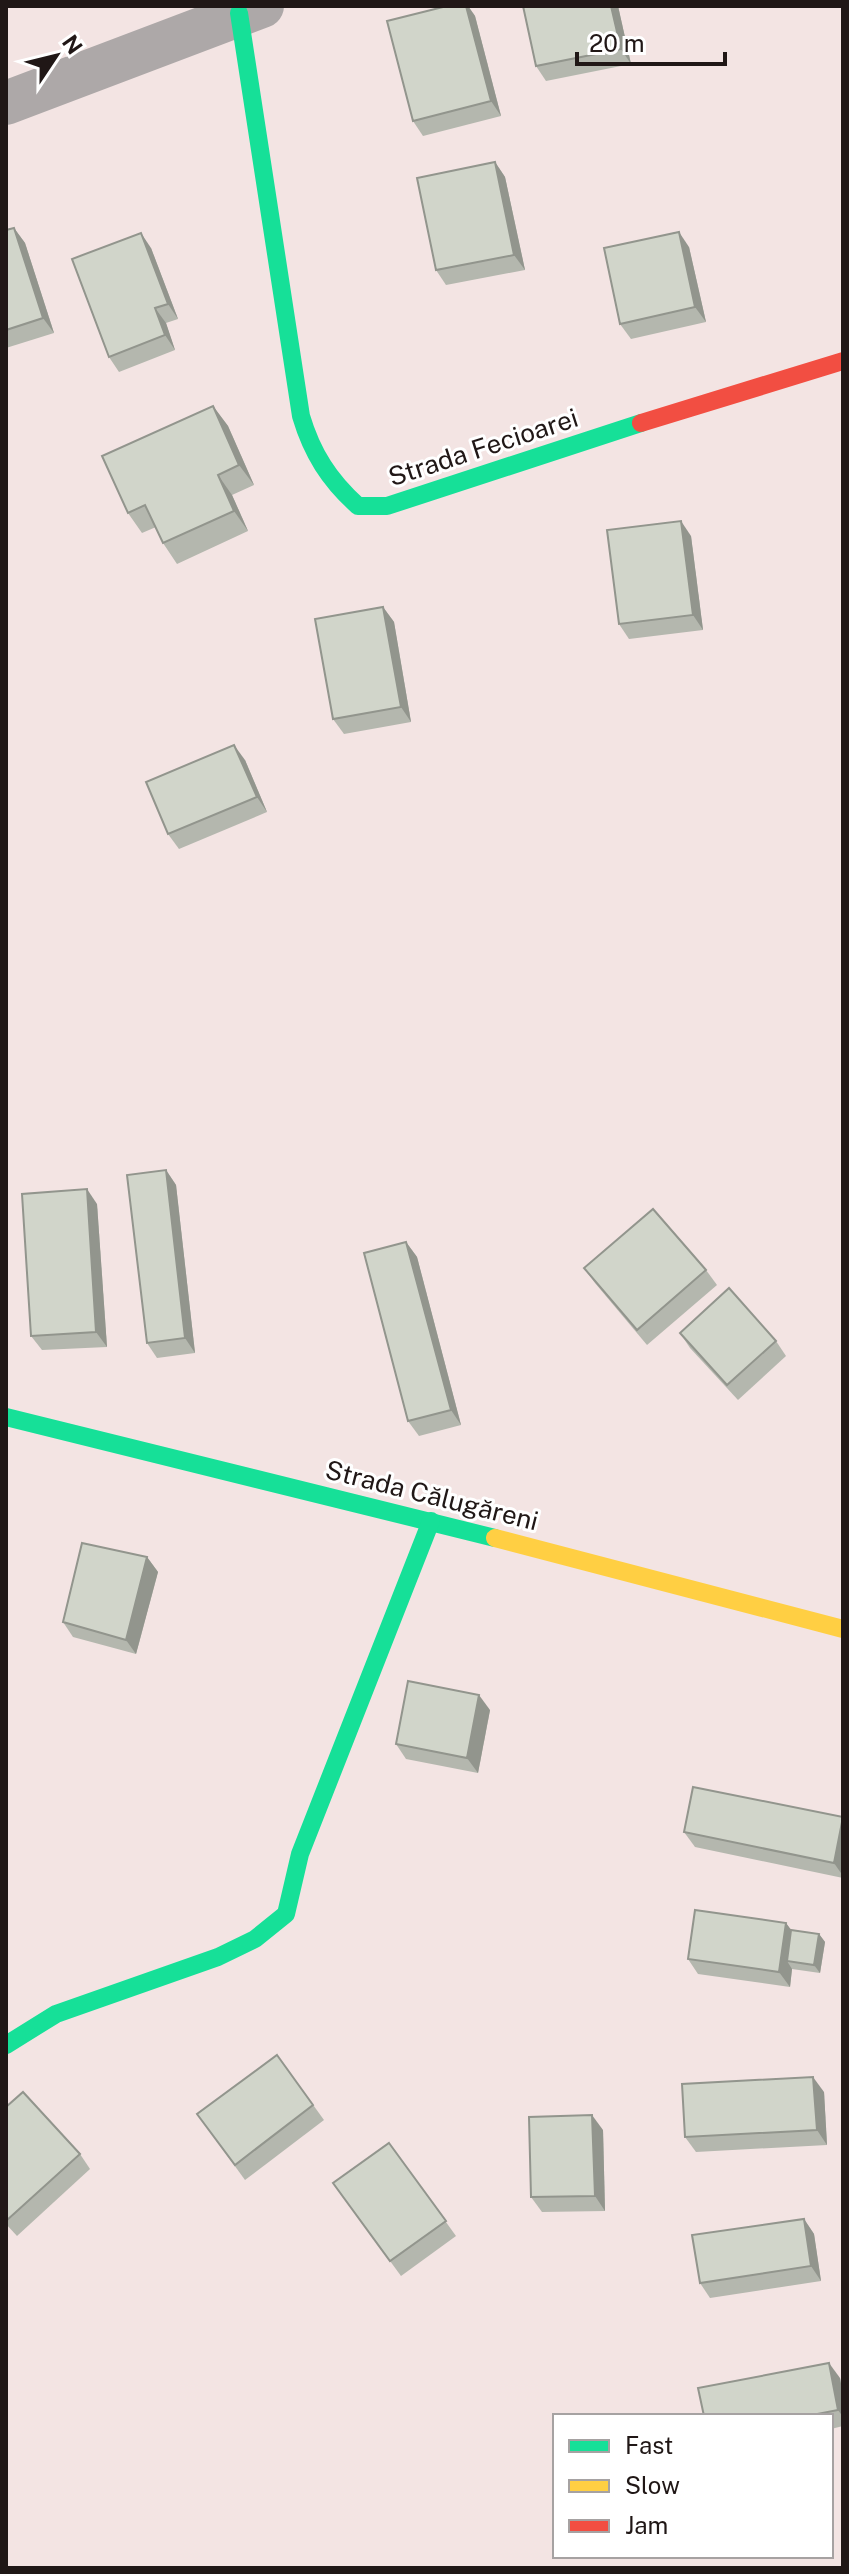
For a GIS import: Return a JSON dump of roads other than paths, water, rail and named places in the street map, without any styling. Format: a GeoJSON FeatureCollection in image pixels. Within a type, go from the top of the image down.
{"type":"FeatureCollection","features":[{"type":"Feature","properties":{"kind":"street"},"geometry":{"type":"LineString","coordinates":[[6,103],[251,10]]}},
{"type":"Feature","properties":{"kind":"street","name":"Strada Fecioarei"},"geometry":{"type":"LineString","coordinates":[[251,10],[301,416],[311,451],[333,485],[358,506],[387,506],[680,410],[843,361]]}},
{"type":"Feature","properties":{"kind":"street","name":"Strada Călugăreni"},"geometry":{"type":"LineString","coordinates":[[6,1417],[431,1521],[843,1629]]}},
{"type":"Feature","properties":{"kind":"street"},"geometry":{"type":"LineString","coordinates":[[6,2045],[56,2014],[218,1957],[255,1939],[286,1914],[300,1854],[431,1521]]}}]}
